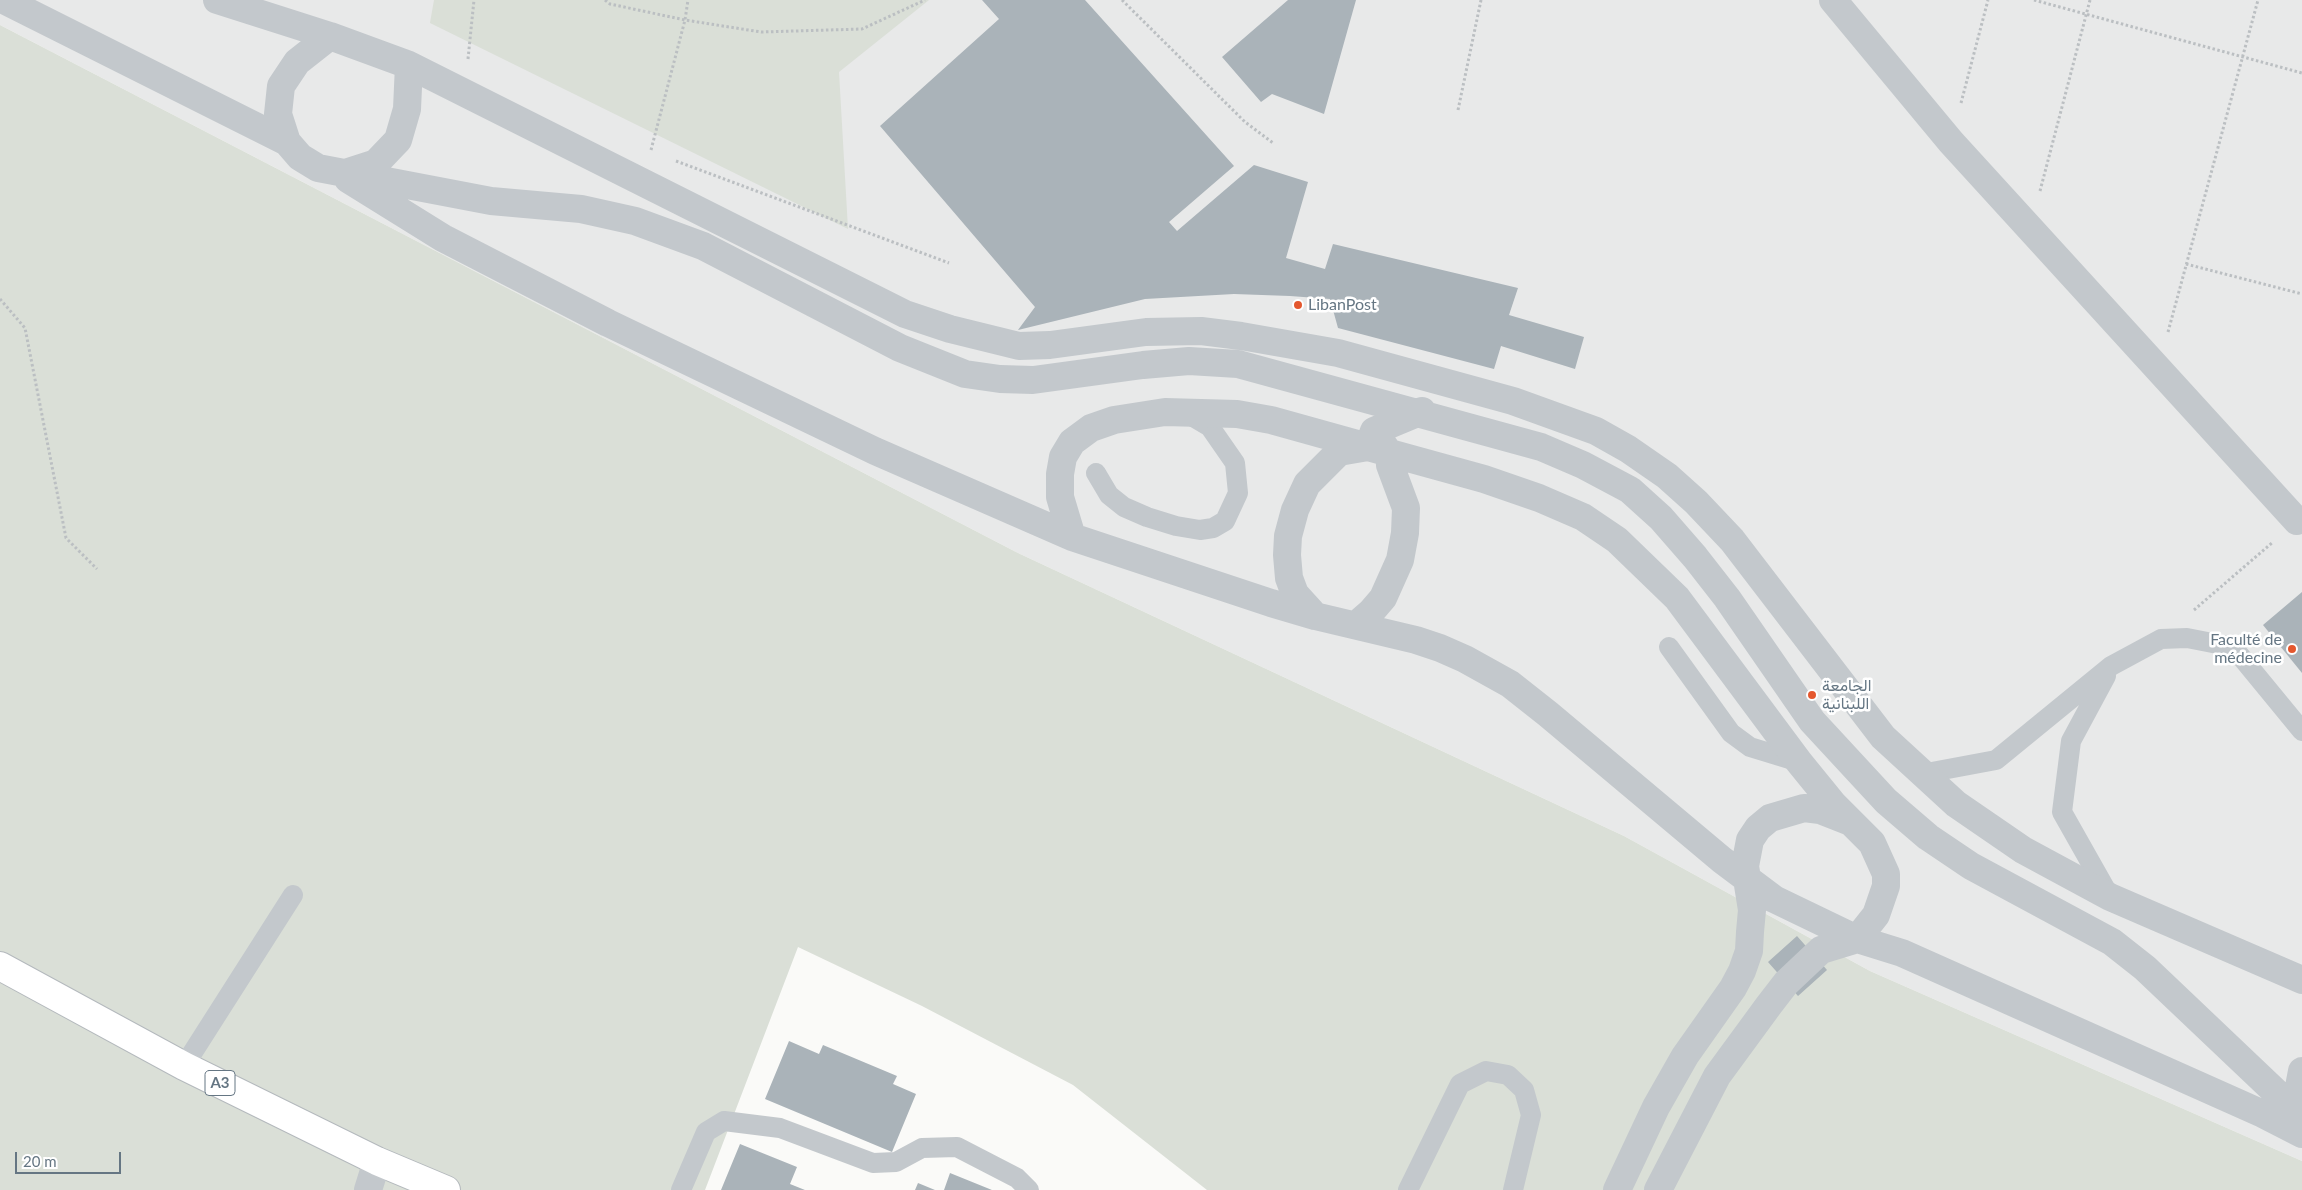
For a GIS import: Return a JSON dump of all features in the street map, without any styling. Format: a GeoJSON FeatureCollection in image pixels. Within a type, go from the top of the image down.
{"type":"FeatureCollection","features":[{"type":"Feature","properties":{"kind":"highway","name":"A3"},"geometry":{"type":"LineString","coordinates":[[0,966],[184,1066],[377,1161],[446,1190]]}},
{"type":"Feature","properties":{"kind":"street"},"geometry":{"type":"LineString","coordinates":[[4,0],[287,142]]}},
{"type":"Feature","properties":{"kind":"street"},"geometry":{"type":"LineString","coordinates":[[217,0],[330,36],[409,65],[905,314],[950,329],[1019,346],[1050,345],[1146,332],[1201,331],[1241,336],[1321,350],[1469,389],[1513,401],[1596,431],[1628,449],[1667,476],[1732,540],[1883,737],[1921,774],[1956,804],[2023,850],[2110,897],[2302,980]]}},
{"type":"Feature","properties":{"kind":"street"},"geometry":{"type":"LineString","coordinates":[[1833,0],[1951,142],[2297,521]]}},
{"type":"Feature","properties":{"kind":"street"},"geometry":{"type":"LineString","coordinates":[[330,36],[297,62],[282,86],[278,114],[287,142],[300,158],[318,168],[491,201],[582,209],[636,221],[703,246],[900,348],[965,374],[1000,379],[1033,380],[1189,361],[1238,364],[1541,447],[1583,465],[1630,490],[1661,518],[1695,557],[1812,721],[1886,801],[1928,838],[1971,866],[2112,942],[2145,968],[2302,1117]]}},
{"type":"Feature","properties":{"kind":"street"},"geometry":{"type":"LineString","coordinates":[[342,173],[376,163],[398,140],[406,109],[409,65]]}},
{"type":"Feature","properties":{"kind":"street"},"geometry":{"type":"LineString","coordinates":[[342,173],[443,238],[528,284],[875,451],[1072,537],[1315,616],[1440,648],[1485,669],[1510,684],[1548,714],[1746,879],[1774,900],[1857,940],[1902,953],[2254,1110],[2302,1134]]}},
{"type":"Feature","properties":{"kind":"street"},"geometry":{"type":"LineString","coordinates":[[1321,350],[1356,396],[1377,444],[1390,465],[1406,508],[1405,533],[1400,560],[1383,598],[1356,625]]}},
{"type":"Feature","properties":{"kind":"street"},"geometry":{"type":"LineString","coordinates":[[1315,616],[1295,594],[1289,578],[1286,555],[1288,536],[1295,510],[1307,484],[1339,452],[1377,444],[1418,413],[1469,389]]}},
{"type":"Feature","properties":{"kind":"street"},"geometry":{"type":"LineString","coordinates":[[1072,537],[1060,497],[1060,474],[1063,457],[1072,442],[1091,428],[1114,420],[1165,412],[1238,414],[1377,444],[1539,498],[1583,517],[1618,540],[1677,598],[1799,762],[1851,823]]}},
{"type":"Feature","properties":{"kind":"street"},"geometry":{"type":"LineString","coordinates":[[1616,1190],[1656,1107],[1681,1064],[1733,988],[1742,970],[1749,951],[1752,910],[1746,879],[1746,853],[1750,840],[1758,828],[1770,818],[1804,808],[1820,810],[1851,823],[1864,832],[1872,843],[1886,874],[1886,886],[1876,915],[1857,940],[1821,950],[1786,983],[1717,1076],[1658,1190]]}},
{"type":"Feature","properties":{"kind":"street"},"geometry":{"type":"LineString","coordinates":[[2302,1071],[2298,1092],[2302,1117]]}},
{"type":"Feature","properties":{"kind":"street"},"geometry":{"type":"LineString","coordinates":[[368,1190],[377,1161]]}},
{"type":"Feature","properties":{"kind":"lane"},"geometry":{"type":"LineString","coordinates":[[1096,473],[1109,495],[1124,507],[1147,517],[1176,526],[1200,530],[1213,528],[1225,521],[1238,493],[1235,463],[1210,427],[1184,412]]}},
{"type":"Feature","properties":{"kind":"lane"},"geometry":{"type":"LineString","coordinates":[[1921,774],[1996,760],[2111,666],[2161,639],[2187,638],[2233,647],[2302,731]]}},
{"type":"Feature","properties":{"kind":"lane"},"geometry":{"type":"LineString","coordinates":[[1669,647],[1731,733],[1750,747],[1799,762]]}},
{"type":"Feature","properties":{"kind":"lane"},"geometry":{"type":"LineString","coordinates":[[2110,897],[2062,812],[2071,741],[2111,666]]}},
{"type":"Feature","properties":{"kind":"lane"},"geometry":{"type":"LineString","coordinates":[[184,1066],[293,895]]}},
{"type":"Feature","properties":{"kind":"lane"},"geometry":{"type":"LineString","coordinates":[[1408,1190],[1460,1084],[1486,1070],[1508,1075],[1524,1090],[1531,1115],[1513,1190]]}},
{"type":"Feature","properties":{"kind":"lane"},"geometry":{"type":"LineString","coordinates":[[681,1190],[706,1132],[724,1122],[780,1128],[873,1163],[896,1162],[922,1148],[957,1147],[1017,1178],[1029,1190]]}},
{"type":"Feature","properties":{"kind":"path"},"geometry":{"type":"LineString","coordinates":[[467,68],[474,0]]}},
{"type":"Feature","properties":{"kind":"path"},"geometry":{"type":"LineString","coordinates":[[605,0],[610,4],[685,20],[761,32],[862,29],[925,0]]}},
{"type":"Feature","properties":{"kind":"path"},"geometry":{"type":"LineString","coordinates":[[651,151],[685,20],[688,0]]}},
{"type":"Feature","properties":{"kind":"path"},"geometry":{"type":"LineString","coordinates":[[1122,0],[1245,122],[1273,142]]}},
{"type":"Feature","properties":{"kind":"path"},"geometry":{"type":"LineString","coordinates":[[1458,110],[1481,0]]}},
{"type":"Feature","properties":{"kind":"path"},"geometry":{"type":"LineString","coordinates":[[1951,142],[1988,0]]}},
{"type":"Feature","properties":{"kind":"path"},"geometry":{"type":"LineString","coordinates":[[2034,0],[2302,73]]}},
{"type":"Feature","properties":{"kind":"path"},"geometry":{"type":"LineString","coordinates":[[2030,228],[2090,0]]}},
{"type":"Feature","properties":{"kind":"path"},"geometry":{"type":"LineString","coordinates":[[2158,368],[2258,0]]}},
{"type":"Feature","properties":{"kind":"path"},"geometry":{"type":"LineString","coordinates":[[2186,264],[2302,294]]}},
{"type":"Feature","properties":{"kind":"path"},"geometry":{"type":"LineString","coordinates":[[0,299],[25,328],[66,538],[97,569]]}},
{"type":"Feature","properties":{"kind":"path"},"geometry":{"type":"LineString","coordinates":[[2161,639],[2297,521]]}},
{"type":"Feature","properties":{"kind":"shaded area","name":"الجامعة اللبنانية"},"geometry":{"type":"Polygon","coordinates":[[[0,0],[2302,0],[2302,1161],[1870,971],[1624,836],[1018,553],[0,25],[0,0]]]}},
{"type":"Feature","properties":{"kind":"shaded area"},"geometry":{"type":"Polygon","coordinates":[[[434,0],[929,0],[839,72],[848,229],[430,23],[434,0]]]}},
{"type":"Feature","properties":{"kind":"shaded area"},"geometry":{"type":"Polygon","coordinates":[[[0,25],[1018,553],[1624,836],[1870,971],[2302,1161],[2302,1190],[1207,1190],[1073,1085],[922,1006],[798,947],[705,1190],[0,1190],[0,25]]]}},
{"type":"Feature","properties":{"kind":"building"},"geometry":{"type":"Polygon","coordinates":[[[982,0],[1085,0],[1234,166],[1169,222],[1177,231],[1254,165],[1308,182],[1286,258],[1325,269],[1333,244],[1518,288],[1509,315],[1584,337],[1575,369],[1501,346],[1494,369],[1338,328],[1330,299],[1290,296],[1234,294],[1145,299],[1018,330],[1035,307],[880,126],[999,19],[982,0]]]}},
{"type":"Feature","properties":{"kind":"building"},"geometry":{"type":"Polygon","coordinates":[[[1288,0],[1356,0],[1324,114],[1272,94],[1261,102],[1222,57],[1288,0]]]}},
{"type":"Feature","properties":{"kind":"building","name":"Faculté de médecine"},"geometry":{"type":"Polygon","coordinates":[[[2302,592],[2302,673],[2263,625],[2302,592]]]}},
{"type":"Feature","properties":{"kind":"building"},"geometry":{"type":"Polygon","coordinates":[[[1797,936],[1827,970],[1798,996],[1768,962],[1797,936]]]}},
{"type":"Feature","properties":{"kind":"building"},"geometry":{"type":"Polygon","coordinates":[[[789,1041],[819,1054],[823,1045],[897,1076],[893,1084],[916,1094],[892,1152],[765,1099],[789,1041]]]}},
{"type":"Feature","properties":{"kind":"building"},"geometry":{"type":"Polygon","coordinates":[[[740,1144],[797,1167],[790,1184],[805,1190],[721,1190],[740,1144]]]}},
{"type":"Feature","properties":{"kind":"building"},"geometry":{"type":"Polygon","coordinates":[[[950,1173],[992,1190],[944,1190],[950,1173]]]}},
{"type":"Feature","properties":{"kind":"building"},"geometry":{"type":"Polygon","coordinates":[[[918,1183],[935,1190],[915,1190],[918,1183]]]}},
{"type":"Feature","properties":{"kind":"place","name":"LibanPost"},"geometry":{"type":"Point","coordinates":[1298,305]}},
{"type":"Feature","properties":{"kind":"place","name":"Faculté de médecine"},"geometry":{"type":"Point","coordinates":[2292,649]}},
{"type":"Feature","properties":{"kind":"place","name":"الجامعة اللبنانية"},"geometry":{"type":"Point","coordinates":[1812,695]}}]}
